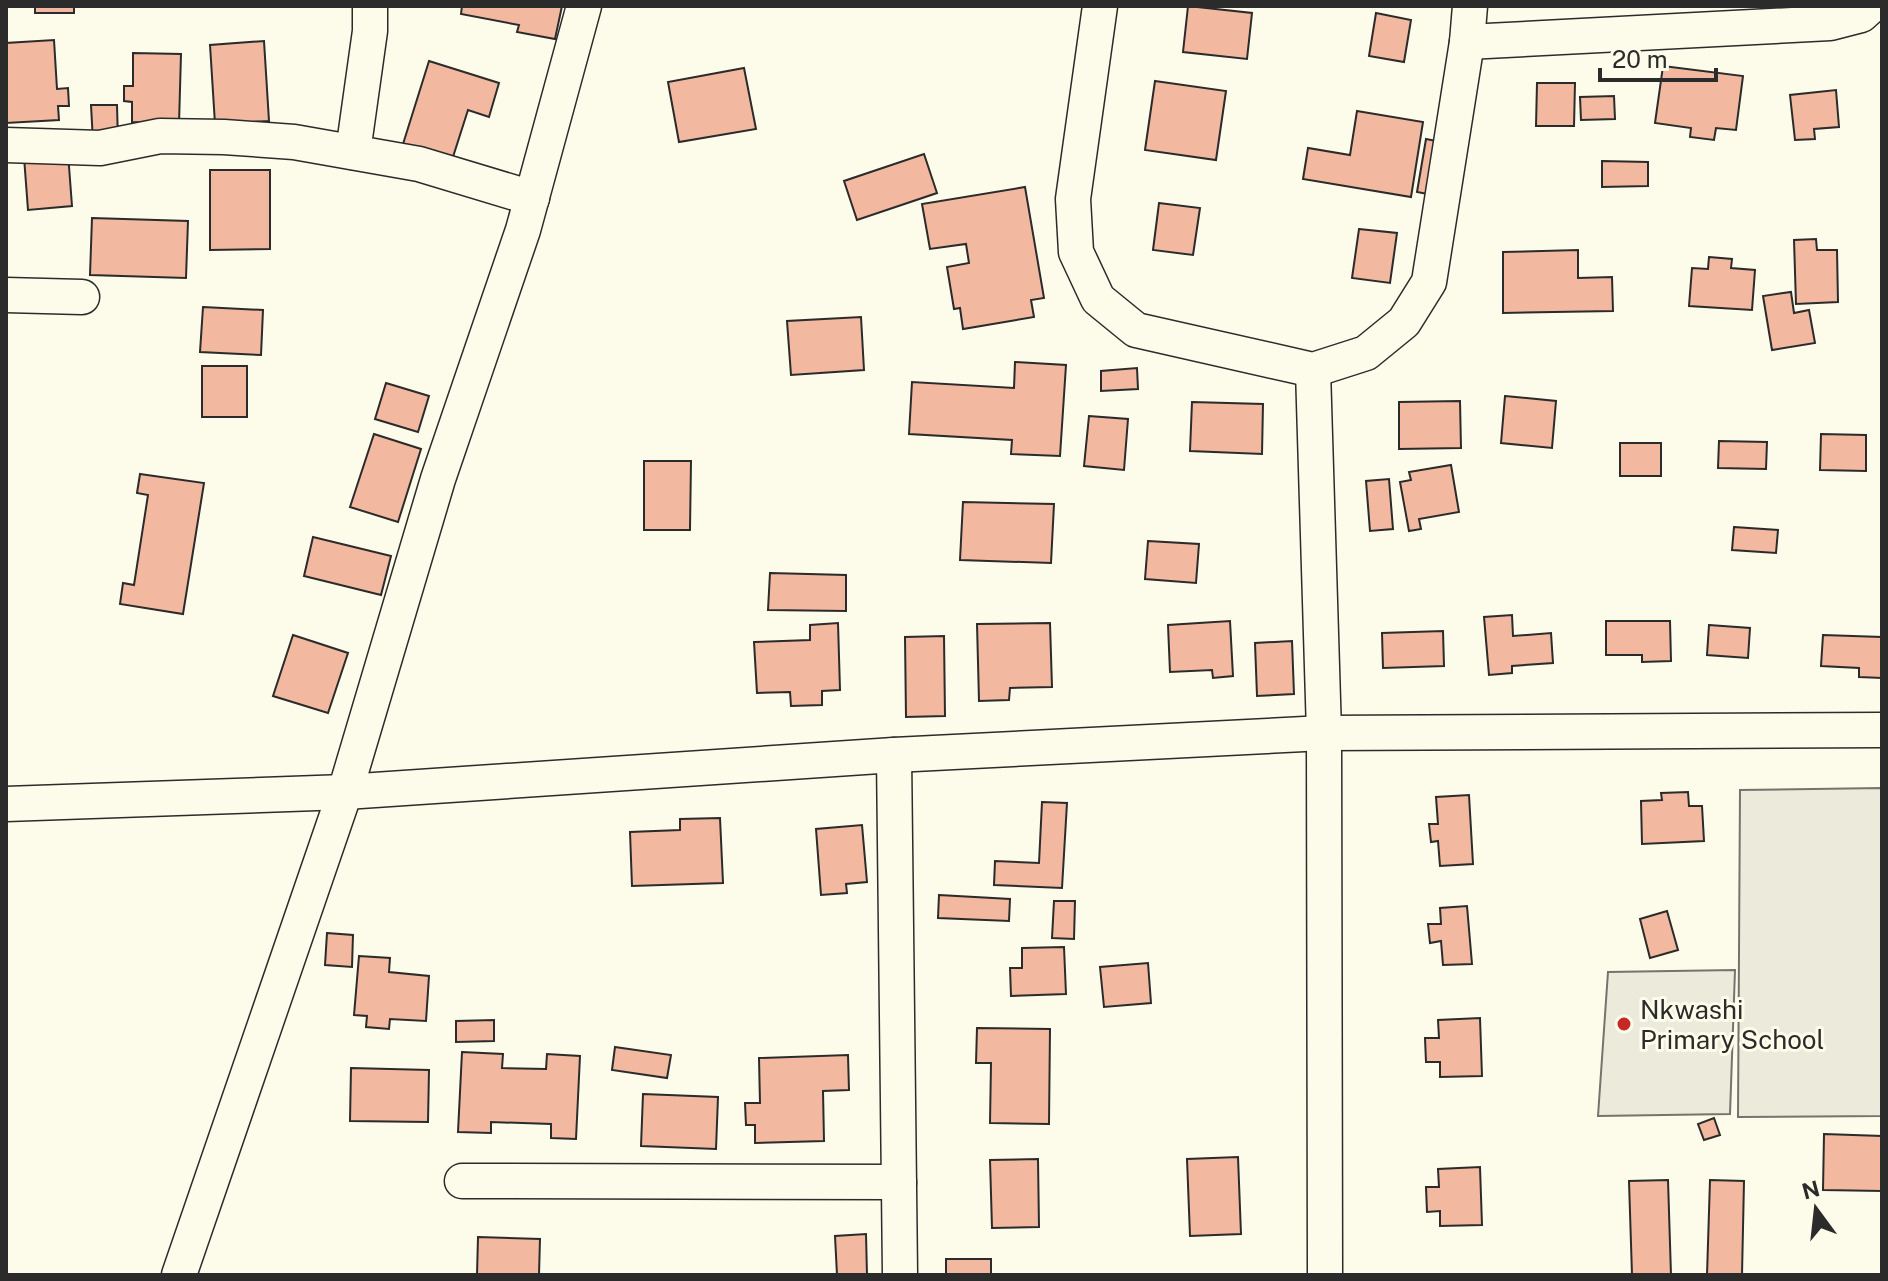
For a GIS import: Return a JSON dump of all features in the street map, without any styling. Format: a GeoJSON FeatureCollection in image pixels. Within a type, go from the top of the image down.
{"type":"FeatureCollection","features":[{"type":"Feature","properties":{"kind":"street"},"geometry":{"type":"LineString","coordinates":[[353,152],[370,31],[370,6]]}},
{"type":"Feature","properties":{"kind":"street"},"geometry":{"type":"LineString","coordinates":[[179,1275],[345,792],[438,479],[532,198],[584,6]]}},
{"type":"Feature","properties":{"kind":"street"},"geometry":{"type":"LineString","coordinates":[[1100,6],[1073,199],[1076,252],[1098,299],[1136,330],[1313,370],[1366,353],[1404,322],[1429,282],[1470,6]]}},
{"type":"Feature","properties":{"kind":"street"},"geometry":{"type":"LineString","coordinates":[[1467,42],[1830,23],[1861,15],[1871,6]]}},
{"type":"Feature","properties":{"kind":"street"},"geometry":{"type":"LineString","coordinates":[[6,145],[100,148],[160,136],[294,142],[419,164],[532,198]]}},
{"type":"Feature","properties":{"kind":"street"},"geometry":{"type":"LineString","coordinates":[[6,295],[82,297]]}},
{"type":"Feature","properties":{"kind":"street"},"geometry":{"type":"LineString","coordinates":[[1313,370],[1324,733],[1325,1275]]}},
{"type":"Feature","properties":{"kind":"street"},"geometry":{"type":"LineString","coordinates":[[6,804],[345,792],[894,755],[1324,733],[1882,730]]}},
{"type":"Feature","properties":{"kind":"street"},"geometry":{"type":"LineString","coordinates":[[894,755],[900,1275]]}},
{"type":"Feature","properties":{"kind":"street"},"geometry":{"type":"LineString","coordinates":[[462,1181],[899,1182]]}},
{"type":"Feature","properties":{"kind":"shaded area"},"geometry":{"type":"Polygon","coordinates":[[[1882,788],[1882,1116],[1738,1117],[1740,790],[1882,788]]]}},
{"type":"Feature","properties":{"kind":"shaded area"},"geometry":{"type":"Polygon","coordinates":[[[1735,970],[1730,1114],[1598,1116],[1608,972],[1735,970]]]}},
{"type":"Feature","properties":{"kind":"building"},"geometry":{"type":"Polygon","coordinates":[[[35,6],[74,6],[74,13],[35,13],[35,6]]]}},
{"type":"Feature","properties":{"kind":"building"},"geometry":{"type":"Polygon","coordinates":[[[462,6],[562,6],[555,39],[517,32],[519,25],[461,14],[462,6]]]}},
{"type":"Feature","properties":{"kind":"building"},"geometry":{"type":"Polygon","coordinates":[[[1188,6],[1252,13],[1247,59],[1183,52],[1188,6]]]}},
{"type":"Feature","properties":{"kind":"building"},"geometry":{"type":"Polygon","coordinates":[[[1376,13],[1411,20],[1404,62],[1369,56],[1376,13]]]}},
{"type":"Feature","properties":{"kind":"building"},"geometry":{"type":"Polygon","coordinates":[[[54,40],[57,89],[68,88],[69,106],[58,106],[59,120],[6,123],[6,43],[54,40]]]}},
{"type":"Feature","properties":{"kind":"building"},"geometry":{"type":"Polygon","coordinates":[[[264,41],[269,121],[215,124],[210,45],[264,41]]]}},
{"type":"Feature","properties":{"kind":"building"},"geometry":{"type":"Polygon","coordinates":[[[133,53],[181,54],[179,124],[132,122],[132,102],[124,101],[124,86],[133,86],[133,53]]]}},
{"type":"Feature","properties":{"kind":"building"},"geometry":{"type":"Polygon","coordinates":[[[429,61],[499,83],[489,117],[468,110],[452,160],[403,144],[429,61]]]}},
{"type":"Feature","properties":{"kind":"building"},"geometry":{"type":"Polygon","coordinates":[[[1663,66],[1743,76],[1736,130],[1716,128],[1714,140],[1690,137],[1691,128],[1655,123],[1663,66]]]}},
{"type":"Feature","properties":{"kind":"building"},"geometry":{"type":"Polygon","coordinates":[[[744,68],[756,129],[679,142],[668,82],[744,68]]]}},
{"type":"Feature","properties":{"kind":"building"},"geometry":{"type":"Polygon","coordinates":[[[1155,81],[1226,91],[1216,160],[1145,150],[1155,81]]]}},
{"type":"Feature","properties":{"kind":"building"},"geometry":{"type":"Polygon","coordinates":[[[1537,83],[1575,83],[1574,126],[1536,126],[1537,83]]]}},
{"type":"Feature","properties":{"kind":"building"},"geometry":{"type":"Polygon","coordinates":[[[1836,90],[1839,127],[1814,129],[1815,139],[1795,140],[1790,95],[1836,90]]]}},
{"type":"Feature","properties":{"kind":"building"},"geometry":{"type":"Polygon","coordinates":[[[1614,96],[1615,119],[1581,120],[1580,97],[1614,96]]]}},
{"type":"Feature","properties":{"kind":"building"},"geometry":{"type":"Polygon","coordinates":[[[91,105],[117,105],[118,141],[93,142],[91,105]]]}},
{"type":"Feature","properties":{"kind":"building"},"geometry":{"type":"Polygon","coordinates":[[[1357,111],[1423,122],[1411,197],[1303,179],[1308,148],[1350,155],[1357,111]]]}},
{"type":"Feature","properties":{"kind":"building"},"geometry":{"type":"Polygon","coordinates":[[[1426,139],[1447,143],[1438,196],[1417,192],[1426,139]]]}},
{"type":"Feature","properties":{"kind":"building"},"geometry":{"type":"Polygon","coordinates":[[[68,153],[72,206],[28,210],[24,157],[68,153]]]}},
{"type":"Feature","properties":{"kind":"building"},"geometry":{"type":"Polygon","coordinates":[[[924,154],[937,193],[857,220],[844,181],[924,154]]]}},
{"type":"Feature","properties":{"kind":"building"},"geometry":{"type":"Polygon","coordinates":[[[1602,161],[1648,162],[1648,186],[1602,187],[1602,161]]]}},
{"type":"Feature","properties":{"kind":"building"},"geometry":{"type":"Polygon","coordinates":[[[210,170],[270,170],[270,249],[210,250],[210,170]]]}},
{"type":"Feature","properties":{"kind":"building"},"geometry":{"type":"Polygon","coordinates":[[[1025,187],[1044,298],[1031,300],[1034,317],[963,329],[960,308],[954,309],[947,267],[969,263],[966,244],[930,249],[922,204],[1025,187]]]}},
{"type":"Feature","properties":{"kind":"building"},"geometry":{"type":"Polygon","coordinates":[[[1159,203],[1200,208],[1193,255],[1153,250],[1159,203]]]}},
{"type":"Feature","properties":{"kind":"building"},"geometry":{"type":"Polygon","coordinates":[[[92,218],[188,221],[186,278],[90,275],[92,218]]]}},
{"type":"Feature","properties":{"kind":"building"},"geometry":{"type":"Polygon","coordinates":[[[1359,229],[1397,233],[1390,283],[1352,278],[1359,229]]]}},
{"type":"Feature","properties":{"kind":"building"},"geometry":{"type":"Polygon","coordinates":[[[1816,239],[1817,250],[1837,250],[1838,302],[1796,304],[1794,240],[1816,239]]]}},
{"type":"Feature","properties":{"kind":"building"},"geometry":{"type":"Polygon","coordinates":[[[1578,250],[1578,278],[1612,277],[1613,311],[1503,313],[1503,252],[1578,250]]]}},
{"type":"Feature","properties":{"kind":"building"},"geometry":{"type":"Polygon","coordinates":[[[1709,257],[1732,259],[1731,268],[1755,270],[1752,310],[1689,306],[1692,268],[1708,269],[1709,257]]]}},
{"type":"Feature","properties":{"kind":"building"},"geometry":{"type":"Polygon","coordinates":[[[1791,292],[1794,313],[1809,310],[1815,343],[1772,350],[1763,296],[1791,292]]]}},
{"type":"Feature","properties":{"kind":"building"},"geometry":{"type":"Polygon","coordinates":[[[203,307],[263,310],[261,355],[200,352],[203,307]]]}},
{"type":"Feature","properties":{"kind":"building"},"geometry":{"type":"Polygon","coordinates":[[[861,317],[864,370],[791,375],[787,321],[861,317]]]}},
{"type":"Feature","properties":{"kind":"building"},"geometry":{"type":"Polygon","coordinates":[[[1015,362],[1066,365],[1060,456],[1011,454],[1012,440],[909,434],[912,382],[1014,388],[1015,362]]]}},
{"type":"Feature","properties":{"kind":"building"},"geometry":{"type":"Polygon","coordinates":[[[202,366],[247,366],[247,417],[202,417],[202,366]]]}},
{"type":"Feature","properties":{"kind":"building"},"geometry":{"type":"Polygon","coordinates":[[[1137,368],[1138,389],[1101,391],[1101,371],[1137,368]]]}},
{"type":"Feature","properties":{"kind":"building"},"geometry":{"type":"Polygon","coordinates":[[[386,383],[429,396],[418,432],[375,419],[386,383]]]}},
{"type":"Feature","properties":{"kind":"building"},"geometry":{"type":"Polygon","coordinates":[[[1505,396],[1556,401],[1552,448],[1501,443],[1505,396]]]}},
{"type":"Feature","properties":{"kind":"building"},"geometry":{"type":"Polygon","coordinates":[[[1460,401],[1461,448],[1399,449],[1399,402],[1460,401]]]}},
{"type":"Feature","properties":{"kind":"building"},"geometry":{"type":"Polygon","coordinates":[[[1192,402],[1263,404],[1262,454],[1190,451],[1192,402]]]}},
{"type":"Feature","properties":{"kind":"building"},"geometry":{"type":"Polygon","coordinates":[[[1089,416],[1128,419],[1124,470],[1084,466],[1089,416]]]}},
{"type":"Feature","properties":{"kind":"building"},"geometry":{"type":"Polygon","coordinates":[[[374,434],[421,449],[398,522],[350,507],[374,434]]]}},
{"type":"Feature","properties":{"kind":"building"},"geometry":{"type":"Polygon","coordinates":[[[1821,434],[1866,435],[1866,471],[1820,470],[1821,434]]]}},
{"type":"Feature","properties":{"kind":"building"},"geometry":{"type":"Polygon","coordinates":[[[1719,441],[1767,442],[1766,469],[1718,468],[1719,441]]]}},
{"type":"Feature","properties":{"kind":"building"},"geometry":{"type":"Polygon","coordinates":[[[1620,443],[1661,443],[1661,476],[1620,476],[1620,443]]]}},
{"type":"Feature","properties":{"kind":"building"},"geometry":{"type":"Polygon","coordinates":[[[644,461],[691,461],[690,530],[644,530],[644,461]]]}},
{"type":"Feature","properties":{"kind":"building"},"geometry":{"type":"Polygon","coordinates":[[[1451,465],[1459,512],[1419,519],[1421,529],[1409,531],[1400,482],[1411,480],[1409,472],[1451,465]]]}},
{"type":"Feature","properties":{"kind":"building"},"geometry":{"type":"Polygon","coordinates":[[[140,474],[204,483],[183,614],[120,604],[123,583],[134,585],[148,495],[137,493],[140,474]]]}},
{"type":"Feature","properties":{"kind":"building"},"geometry":{"type":"Polygon","coordinates":[[[1389,479],[1393,529],[1370,531],[1366,481],[1389,479]]]}},
{"type":"Feature","properties":{"kind":"building"},"geometry":{"type":"Polygon","coordinates":[[[963,502],[1054,504],[1051,563],[960,560],[963,502]]]}},
{"type":"Feature","properties":{"kind":"building"},"geometry":{"type":"Polygon","coordinates":[[[1734,527],[1778,530],[1776,553],[1732,550],[1734,527]]]}},
{"type":"Feature","properties":{"kind":"building"},"geometry":{"type":"Polygon","coordinates":[[[313,537],[391,556],[381,595],[304,576],[313,537]]]}},
{"type":"Feature","properties":{"kind":"building"},"geometry":{"type":"Polygon","coordinates":[[[1148,541],[1199,544],[1196,583],[1145,579],[1148,541]]]}},
{"type":"Feature","properties":{"kind":"building"},"geometry":{"type":"Polygon","coordinates":[[[770,573],[846,575],[846,611],[768,610],[770,573]]]}},
{"type":"Feature","properties":{"kind":"building"},"geometry":{"type":"Polygon","coordinates":[[[1512,615],[1513,636],[1551,633],[1553,663],[1512,666],[1512,673],[1489,675],[1484,617],[1512,615]]]}},
{"type":"Feature","properties":{"kind":"building"},"geometry":{"type":"Polygon","coordinates":[[[1230,621],[1233,676],[1213,678],[1212,670],[1170,672],[1168,625],[1230,621]]]}},
{"type":"Feature","properties":{"kind":"building"},"geometry":{"type":"Polygon","coordinates":[[[1606,621],[1670,621],[1671,661],[1642,662],[1642,655],[1606,655],[1606,621]]]}},
{"type":"Feature","properties":{"kind":"building"},"geometry":{"type":"Polygon","coordinates":[[[838,623],[840,690],[822,691],[822,705],[791,706],[790,692],[757,693],[754,642],[810,640],[810,625],[838,623]]]}},
{"type":"Feature","properties":{"kind":"building"},"geometry":{"type":"Polygon","coordinates":[[[1050,623],[1052,687],[1010,688],[1009,700],[979,701],[977,624],[1050,623]]]}},
{"type":"Feature","properties":{"kind":"building"},"geometry":{"type":"Polygon","coordinates":[[[1709,625],[1750,628],[1748,658],[1707,655],[1709,625]]]}},
{"type":"Feature","properties":{"kind":"building"},"geometry":{"type":"Polygon","coordinates":[[[1443,631],[1444,666],[1383,668],[1382,633],[1443,631]]]}},
{"type":"Feature","properties":{"kind":"building"},"geometry":{"type":"Polygon","coordinates":[[[293,635],[348,653],[328,713],[273,696],[293,635]]]}},
{"type":"Feature","properties":{"kind":"building"},"geometry":{"type":"Polygon","coordinates":[[[1823,635],[1882,637],[1882,678],[1859,677],[1859,668],[1821,666],[1823,635]]]}},
{"type":"Feature","properties":{"kind":"building"},"geometry":{"type":"Polygon","coordinates":[[[944,636],[945,716],[906,717],[905,637],[944,636]]]}},
{"type":"Feature","properties":{"kind":"building"},"geometry":{"type":"Polygon","coordinates":[[[1292,641],[1294,694],[1257,696],[1255,643],[1292,641]]]}},
{"type":"Feature","properties":{"kind":"building"},"geometry":{"type":"Polygon","coordinates":[[[1688,792],[1689,806],[1702,806],[1704,841],[1642,844],[1641,801],[1662,800],[1661,793],[1688,792]]]}},
{"type":"Feature","properties":{"kind":"building"},"geometry":{"type":"Polygon","coordinates":[[[1469,795],[1473,864],[1440,866],[1438,841],[1431,842],[1429,824],[1438,824],[1436,797],[1469,795]]]}},
{"type":"Feature","properties":{"kind":"building"},"geometry":{"type":"Polygon","coordinates":[[[1042,802],[1067,803],[1062,888],[994,885],[995,861],[1039,863],[1042,802]]]}},
{"type":"Feature","properties":{"kind":"building"},"geometry":{"type":"Polygon","coordinates":[[[720,818],[723,883],[632,886],[630,832],[680,830],[680,819],[720,818]]]}},
{"type":"Feature","properties":{"kind":"building"},"geometry":{"type":"Polygon","coordinates":[[[862,825],[867,882],[846,884],[847,893],[821,895],[816,829],[862,825]]]}},
{"type":"Feature","properties":{"kind":"building"},"geometry":{"type":"Polygon","coordinates":[[[939,895],[1010,899],[1009,921],[938,918],[939,895]]]}},
{"type":"Feature","properties":{"kind":"building"},"geometry":{"type":"Polygon","coordinates":[[[1054,901],[1075,901],[1074,939],[1052,938],[1054,901]]]}},
{"type":"Feature","properties":{"kind":"building"},"geometry":{"type":"Polygon","coordinates":[[[1467,906],[1472,964],[1443,965],[1441,941],[1430,943],[1428,924],[1441,924],[1440,908],[1467,906]]]}},
{"type":"Feature","properties":{"kind":"building"},"geometry":{"type":"Polygon","coordinates":[[[1667,911],[1678,950],[1650,958],[1640,919],[1667,911]]]}},
{"type":"Feature","properties":{"kind":"building"},"geometry":{"type":"Polygon","coordinates":[[[327,933],[353,935],[352,967],[325,965],[327,933]]]}},
{"type":"Feature","properties":{"kind":"building"},"geometry":{"type":"Polygon","coordinates":[[[1064,947],[1066,994],[1011,996],[1010,968],[1022,968],[1022,948],[1064,947]]]}},
{"type":"Feature","properties":{"kind":"building"},"geometry":{"type":"Polygon","coordinates":[[[359,956],[390,958],[389,972],[429,976],[426,1021],[390,1019],[389,1029],[366,1027],[367,1016],[354,1015],[359,956]]]}},
{"type":"Feature","properties":{"kind":"building"},"geometry":{"type":"Polygon","coordinates":[[[1148,963],[1151,1003],[1104,1007],[1100,967],[1148,963]]]}},
{"type":"Feature","properties":{"kind":"building"},"geometry":{"type":"Polygon","coordinates":[[[1480,1018],[1482,1076],[1440,1077],[1440,1062],[1426,1062],[1425,1038],[1439,1038],[1438,1020],[1480,1018]]]}},
{"type":"Feature","properties":{"kind":"building"},"geometry":{"type":"Polygon","coordinates":[[[494,1020],[494,1041],[456,1042],[456,1021],[494,1020]]]}},
{"type":"Feature","properties":{"kind":"building"},"geometry":{"type":"Polygon","coordinates":[[[977,1028],[1050,1029],[1049,1124],[990,1123],[991,1063],[976,1063],[977,1028]]]}},
{"type":"Feature","properties":{"kind":"building"},"geometry":{"type":"Polygon","coordinates":[[[615,1047],[671,1055],[667,1078],[612,1070],[615,1047]]]}},
{"type":"Feature","properties":{"kind":"building"},"geometry":{"type":"Polygon","coordinates":[[[462,1052],[503,1054],[502,1068],[546,1069],[547,1054],[580,1056],[576,1139],[551,1138],[551,1124],[491,1122],[491,1133],[458,1132],[462,1052]]]}},
{"type":"Feature","properties":{"kind":"building"},"geometry":{"type":"Polygon","coordinates":[[[848,1055],[849,1090],[823,1091],[824,1141],[755,1143],[755,1125],[746,1125],[745,1103],[760,1103],[759,1058],[848,1055]]]}},
{"type":"Feature","properties":{"kind":"building"},"geometry":{"type":"Polygon","coordinates":[[[351,1068],[429,1070],[428,1122],[350,1121],[351,1068]]]}},
{"type":"Feature","properties":{"kind":"building"},"geometry":{"type":"Polygon","coordinates":[[[643,1094],[718,1097],[716,1149],[641,1146],[643,1094]]]}},
{"type":"Feature","properties":{"kind":"building"},"geometry":{"type":"Polygon","coordinates":[[[1714,1118],[1720,1135],[1704,1140],[1698,1124],[1714,1118]]]}},
{"type":"Feature","properties":{"kind":"building"},"geometry":{"type":"Polygon","coordinates":[[[1824,1134],[1882,1136],[1882,1191],[1823,1190],[1824,1134]]]}},
{"type":"Feature","properties":{"kind":"building"},"geometry":{"type":"Polygon","coordinates":[[[1238,1157],[1241,1234],[1190,1236],[1187,1159],[1238,1157]]]}},
{"type":"Feature","properties":{"kind":"building"},"geometry":{"type":"Polygon","coordinates":[[[1038,1159],[1039,1227],[992,1228],[990,1160],[1038,1159]]]}},
{"type":"Feature","properties":{"kind":"building"},"geometry":{"type":"Polygon","coordinates":[[[1480,1167],[1482,1225],[1440,1226],[1440,1211],[1427,1212],[1426,1187],[1439,1187],[1438,1169],[1480,1167]]]}},
{"type":"Feature","properties":{"kind":"building"},"geometry":{"type":"Polygon","coordinates":[[[1668,1180],[1671,1275],[1632,1275],[1629,1181],[1668,1180]]]}},
{"type":"Feature","properties":{"kind":"building"},"geometry":{"type":"Polygon","coordinates":[[[1710,1180],[1744,1181],[1742,1275],[1707,1275],[1710,1180]]]}},
{"type":"Feature","properties":{"kind":"building"},"geometry":{"type":"Polygon","coordinates":[[[866,1234],[867,1275],[837,1275],[835,1236],[866,1234]]]}},
{"type":"Feature","properties":{"kind":"building"},"geometry":{"type":"Polygon","coordinates":[[[478,1237],[540,1239],[539,1275],[477,1275],[478,1237]]]}},
{"type":"Feature","properties":{"kind":"building"},"geometry":{"type":"Polygon","coordinates":[[[946,1259],[991,1259],[991,1275],[946,1275],[946,1259]]]}},
{"type":"Feature","properties":{"kind":"place","name":"Nkwashi Primary School"},"geometry":{"type":"Point","coordinates":[1624,1024]}}]}
